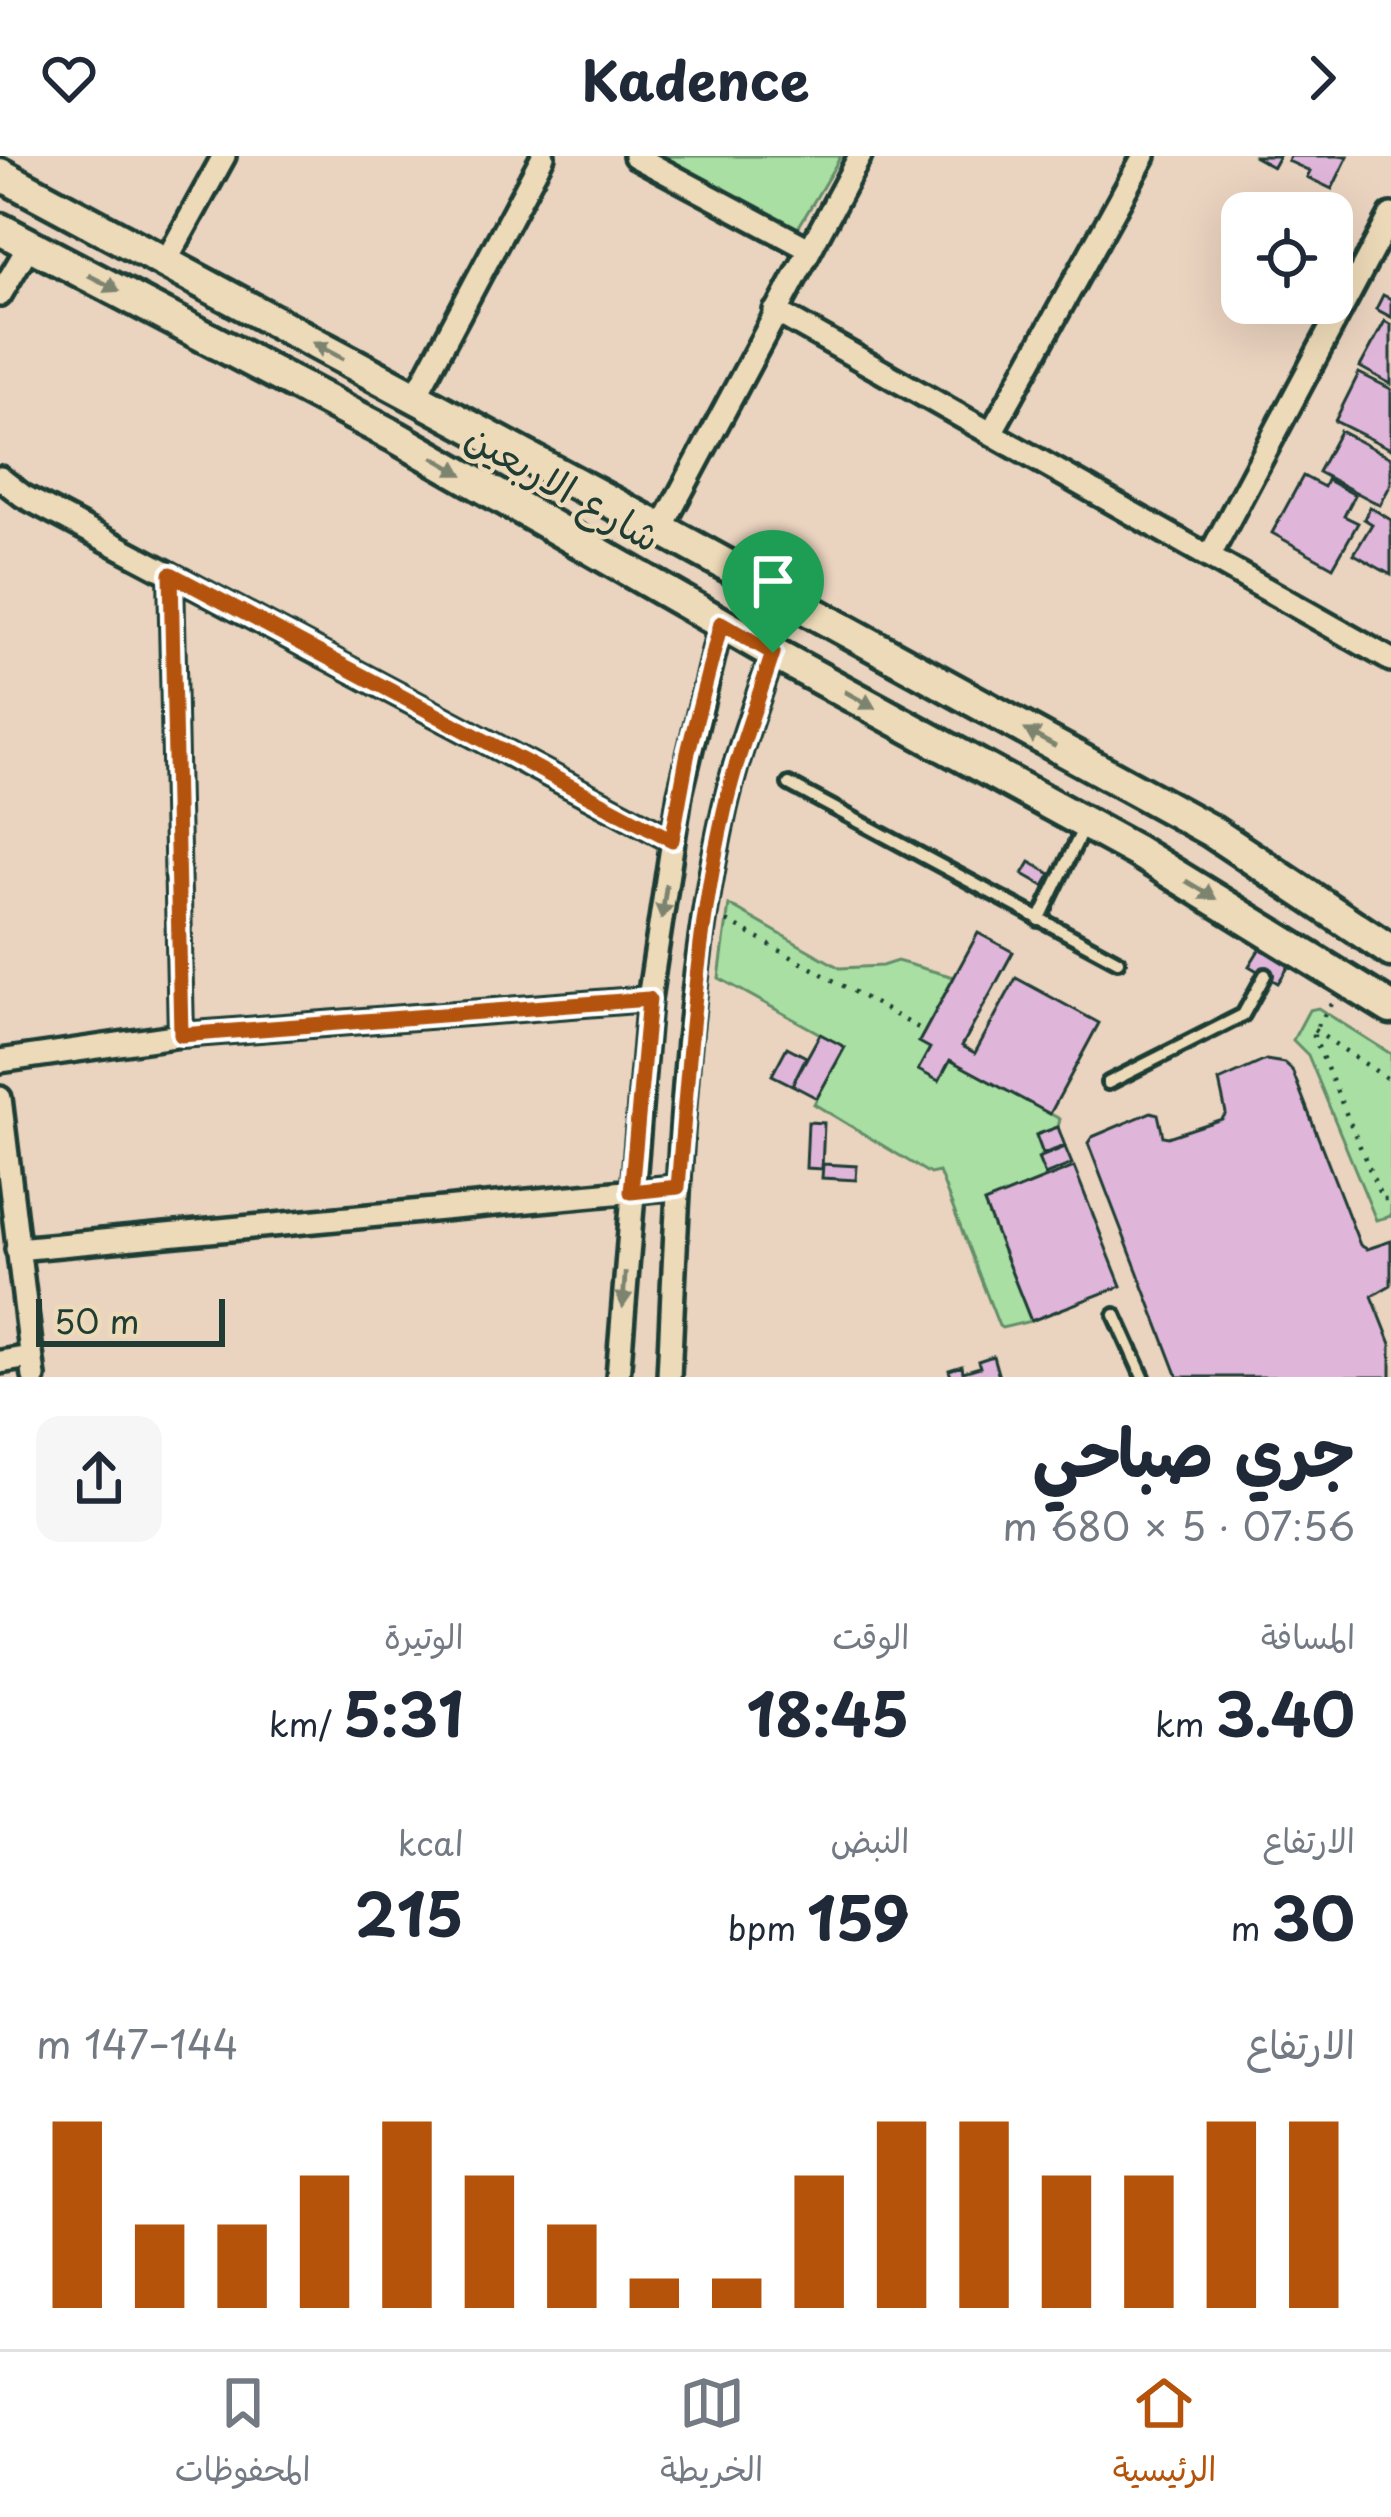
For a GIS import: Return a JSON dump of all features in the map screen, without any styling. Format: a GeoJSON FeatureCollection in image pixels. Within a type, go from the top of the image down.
{"type":"FeatureCollection","features":[{"type":"Feature","properties":{"kind":"main road","name":"شارع الاربعين"},"geometry":{"type":"LineString","coordinates":[[0,175],[1211,831],[1391,951]]}},
{"type":"Feature","properties":{"kind":"main road","name":"شارع الاربعين"},"geometry":{"type":"LineString","coordinates":[[0,229],[396,437],[773,653],[1136,850],[1280,947],[1349,980],[1391,1008]]}},
{"type":"Feature","properties":{"kind":"main road"},"geometry":{"type":"LineString","coordinates":[[1076,819],[1075,813],[1091,803],[1098,786],[1095,768]]}},
{"type":"Feature","properties":{"kind":"main road"},"geometry":{"type":"LineString","coordinates":[[1136,850],[1129,841],[1130,818],[1137,809],[1159,803]]}},
{"type":"Feature","properties":{"kind":"street"},"geometry":{"type":"LineString","coordinates":[[166,263],[224,156]]}},
{"type":"Feature","properties":{"kind":"street"},"geometry":{"type":"LineString","coordinates":[[415,397],[543,156]]}},
{"type":"Feature","properties":{"kind":"street"},"geometry":{"type":"LineString","coordinates":[[635,156],[809,249]]}},
{"type":"Feature","properties":{"kind":"street"},"geometry":{"type":"LineString","coordinates":[[661,529],[860,156]]}},
{"type":"Feature","properties":{"kind":"street"},"geometry":{"type":"LineString","coordinates":[[991,434],[1144,156]]}},
{"type":"Feature","properties":{"kind":"street"},"geometry":{"type":"LineString","coordinates":[[1209,557],[1391,215]]}},
{"type":"Feature","properties":{"kind":"street"},"geometry":{"type":"LineString","coordinates":[[0,295],[30,244]]}},
{"type":"Feature","properties":{"kind":"street"},"geometry":{"type":"LineString","coordinates":[[775,311],[1391,660]]}},
{"type":"Feature","properties":{"kind":"street"},"geometry":{"type":"LineString","coordinates":[[0,478],[22,496],[672,840]]}},
{"type":"Feature","properties":{"kind":"street"},"geometry":{"type":"LineString","coordinates":[[171,574],[181,1035]]}},
{"type":"Feature","properties":{"kind":"street"},"geometry":{"type":"LineString","coordinates":[[611,1376],[649,999],[672,840],[688,752],[721,623]]}},
{"type":"Feature","properties":{"kind":"street"},"geometry":{"type":"LineString","coordinates":[[669,1377],[678,1187],[706,909],[736,763],[773,653]]}},
{"type":"Feature","properties":{"kind":"street"},"geometry":{"type":"LineString","coordinates":[[0,1061],[181,1035],[649,999]]}},
{"type":"Feature","properties":{"kind":"street"},"geometry":{"type":"LineString","coordinates":[[0,1098],[32,1367],[0,1362]]}},
{"type":"Feature","properties":{"kind":"street"},"geometry":{"type":"LineString","coordinates":[[17,1250],[678,1187]]}},
{"type":"Feature","properties":{"kind":"lane"},"geometry":{"type":"LineString","coordinates":[[789,784],[1118,961]]}},
{"type":"Feature","properties":{"kind":"lane"},"geometry":{"type":"LineString","coordinates":[[1039,920],[1076,819]]}},
{"type":"Feature","properties":{"kind":"lane"},"geometry":{"type":"LineString","coordinates":[[1108,1083],[1243,1015],[1264,975]]}},
{"type":"Feature","properties":{"kind":"lane"},"geometry":{"type":"LineString","coordinates":[[1115,1315],[1143,1377]]}},
{"type":"Feature","properties":{"kind":"path"},"geometry":{"type":"LineString","coordinates":[[706,909],[924,1031]]}},
{"type":"Feature","properties":{"kind":"path"},"geometry":{"type":"LineString","coordinates":[[1314,1030],[1349,980]]}},
{"type":"Feature","properties":{"kind":"path"},"geometry":{"type":"LineString","coordinates":[[1314,1030],[1391,1081]]}},
{"type":"Feature","properties":{"kind":"path"},"geometry":{"type":"LineString","coordinates":[[1314,1030],[1382,1199],[1391,1199]]}},
{"type":"Feature","properties":{"kind":"green space"},"geometry":{"type":"Polygon","coordinates":[[[651,156],[841,156],[795,233],[651,156]]]}},
{"type":"Feature","properties":{"kind":"green space"},"geometry":{"type":"Polygon","coordinates":[[[729,905],[840,968],[897,961],[954,977],[919,1042],[930,1048],[939,1080],[950,1060],[1060,1119],[1058,1127],[1036,1135],[1043,1154],[1038,1158],[1047,1178],[984,1203],[1031,1321],[999,1326],[939,1172],[930,1174],[814,1104],[844,1047],[719,978],[729,905]]]}},
{"type":"Feature","properties":{"kind":"green space"},"geometry":{"type":"Polygon","coordinates":[[[1318,1008],[1391,1054],[1391,1216],[1376,1220],[1308,1055],[1293,1040],[1309,1010],[1318,1008]]]}},
{"type":"Feature","properties":{"kind":"building"},"geometry":{"type":"Polygon","coordinates":[[[1253,156],[1279,156],[1273,167],[1253,156]]]}},
{"type":"Feature","properties":{"kind":"building"},"geometry":{"type":"Polygon","coordinates":[[[1290,156],[1348,156],[1332,189],[1307,177],[1310,171],[1288,161],[1290,156]]]}},
{"type":"Feature","properties":{"kind":"building"},"geometry":{"type":"Polygon","coordinates":[[[1383,295],[1391,299],[1391,317],[1376,309],[1383,295]]]}},
{"type":"Feature","properties":{"kind":"building"},"geometry":{"type":"Polygon","coordinates":[[[1385,321],[1391,325],[1391,384],[1360,367],[1385,321]]]}},
{"type":"Feature","properties":{"kind":"building"},"geometry":{"type":"Polygon","coordinates":[[[1359,373],[1391,389],[1391,449],[1335,421],[1359,373]]]}},
{"type":"Feature","properties":{"kind":"building"},"geometry":{"type":"Polygon","coordinates":[[[1340,431],[1391,458],[1391,484],[1380,505],[1318,472],[1340,431]]]}},
{"type":"Feature","properties":{"kind":"building"},"geometry":{"type":"Polygon","coordinates":[[[1303,476],[1324,487],[1327,480],[1355,495],[1344,516],[1358,523],[1333,567],[1272,533],[1303,476]]]}},
{"type":"Feature","properties":{"kind":"building"},"geometry":{"type":"Polygon","coordinates":[[[1370,507],[1391,520],[1391,575],[1354,554],[1372,524],[1364,519],[1370,507]]]}},
{"type":"Feature","properties":{"kind":"building"},"geometry":{"type":"Polygon","coordinates":[[[1030,862],[1051,874],[1044,886],[1023,874],[1030,862]]]}},
{"type":"Feature","properties":{"kind":"building"},"geometry":{"type":"Polygon","coordinates":[[[978,933],[1013,952],[962,1046],[975,1053],[1016,978],[1099,1023],[1050,1114],[950,1060],[939,1081],[918,1070],[930,1048],[919,1042],[978,933]]]}},
{"type":"Feature","properties":{"kind":"building"},"geometry":{"type":"Polygon","coordinates":[[[1262,945],[1291,963],[1278,983],[1249,966],[1262,945]]]}},
{"type":"Feature","properties":{"kind":"building"},"geometry":{"type":"Polygon","coordinates":[[[820,1034],[845,1047],[817,1098],[792,1085],[820,1034]]]}},
{"type":"Feature","properties":{"kind":"building"},"geometry":{"type":"Polygon","coordinates":[[[787,1047],[806,1057],[792,1085],[772,1075],[787,1047]]]}},
{"type":"Feature","properties":{"kind":"building"},"geometry":{"type":"Polygon","coordinates":[[[1266,1060],[1284,1063],[1292,1070],[1360,1245],[1367,1249],[1391,1241],[1391,1285],[1372,1296],[1391,1344],[1391,1377],[1178,1377],[1088,1143],[1092,1137],[1151,1112],[1158,1114],[1163,1136],[1168,1137],[1222,1119],[1226,1113],[1219,1081],[1266,1060]]]}},
{"type":"Feature","properties":{"kind":"building"},"geometry":{"type":"Polygon","coordinates":[[[808,1122],[824,1123],[822,1169],[806,1168],[808,1122]]]}},
{"type":"Feature","properties":{"kind":"building"},"geometry":{"type":"Polygon","coordinates":[[[1058,1127],[1065,1146],[1043,1154],[1036,1135],[1058,1127]]]}},
{"type":"Feature","properties":{"kind":"building"},"geometry":{"type":"Polygon","coordinates":[[[1065,1147],[1072,1164],[1045,1175],[1038,1158],[1065,1147]]]}},
{"type":"Feature","properties":{"kind":"building"},"geometry":{"type":"Polygon","coordinates":[[[823,1164],[857,1166],[856,1180],[822,1178],[823,1164]]]}},
{"type":"Feature","properties":{"kind":"building"},"geometry":{"type":"Polygon","coordinates":[[[1074,1167],[1121,1286],[1031,1321],[984,1203],[1074,1167]]]}},
{"type":"Feature","properties":{"kind":"building"},"geometry":{"type":"Polygon","coordinates":[[[993,1356],[999,1377],[951,1377],[949,1370],[980,1367],[978,1361],[993,1356]]]}},
{"type":"Feature","properties":{"kind":"route"},"geometry":{"type":"LineString","coordinates":[[171,574],[672,840],[688,752],[721,623],[773,653],[736,763],[714,860],[695,997],[678,1187],[631,1192],[649,999],[181,1035],[171,574]]}}]}
